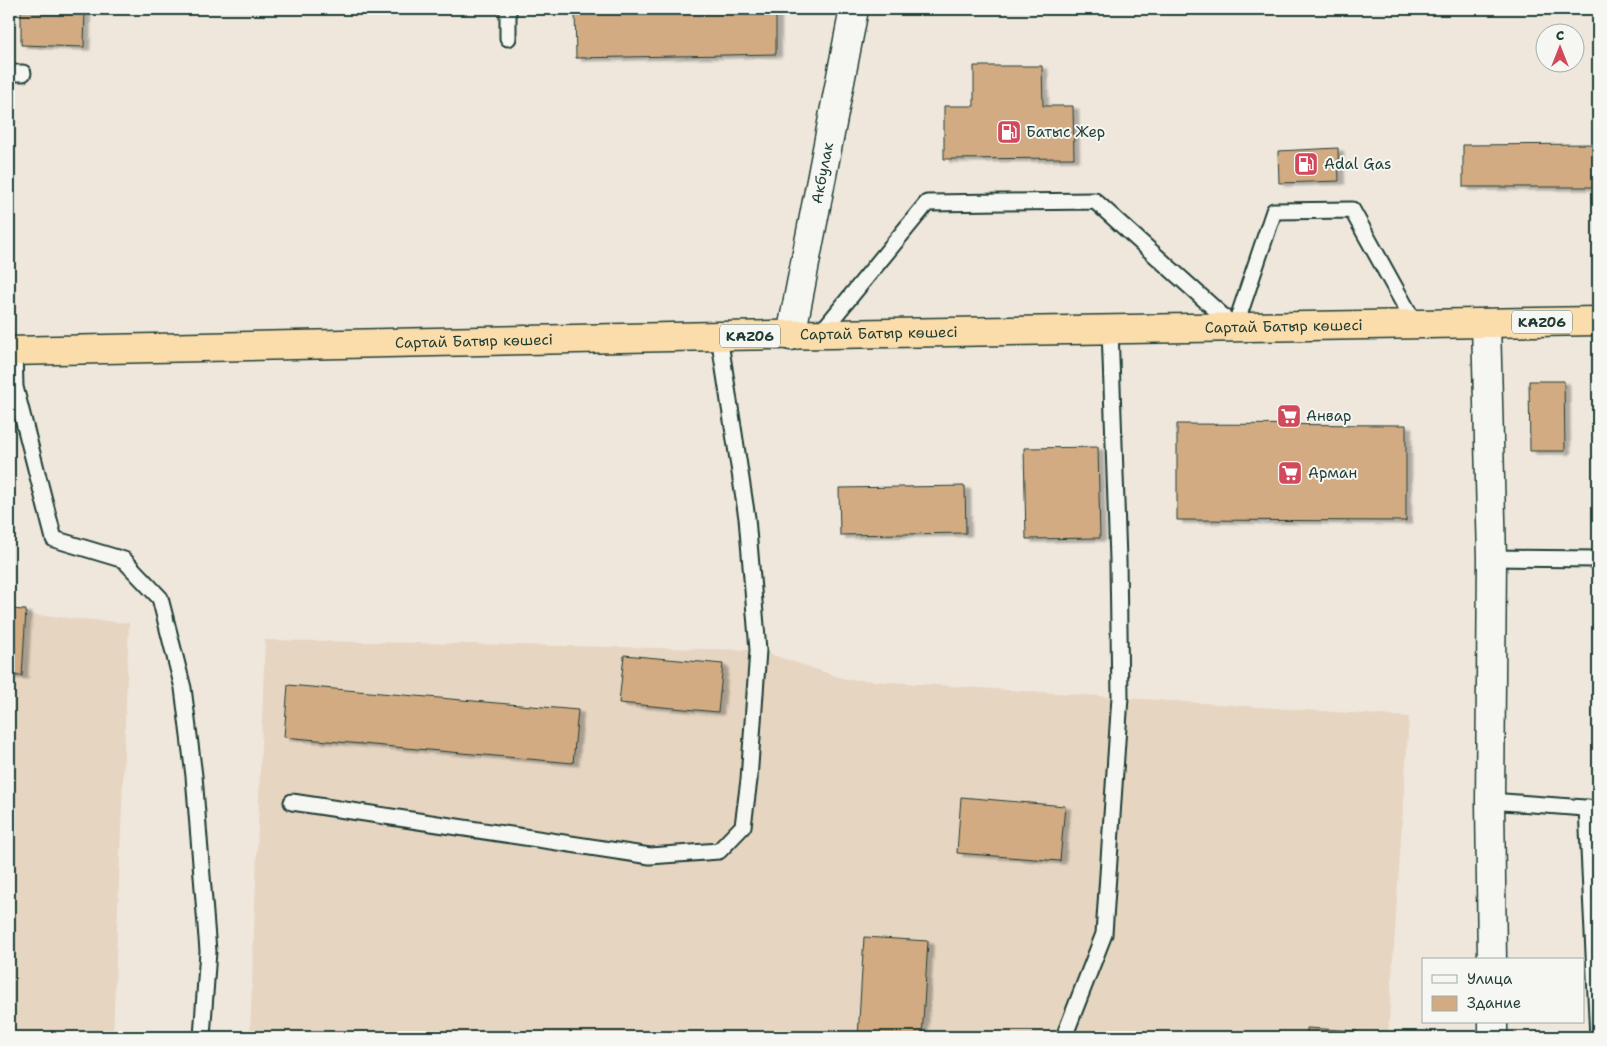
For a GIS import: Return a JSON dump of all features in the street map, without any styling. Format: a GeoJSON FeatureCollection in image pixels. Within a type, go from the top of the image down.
{"type":"FeatureCollection","features":[{"type":"Feature","properties":{"kind":"highway","name":"Сартай Батыр көшесі"},"geometry":{"type":"LineString","coordinates":[[12,351],[1598,320]]}},
{"type":"Feature","properties":{"kind":"street","name":"Акбулак"},"geometry":{"type":"LineString","coordinates":[[791,336],[854,9]]}},
{"type":"Feature","properties":{"kind":"street"},"geometry":{"type":"LineString","coordinates":[[1486,323],[1492,558],[1490,801],[1492,958]]}},
{"type":"Feature","properties":{"kind":"street"},"geometry":{"type":"LineString","coordinates":[[1493,1024],[1493,1037]]}},
{"type":"Feature","properties":{"kind":"lane"},"geometry":{"type":"LineString","coordinates":[[508,9],[508,38]]}},
{"type":"Feature","properties":{"kind":"lane"},"geometry":{"type":"LineString","coordinates":[[819,335],[927,203],[1095,201],[1235,327],[1274,211],[1352,210],[1415,324]]}},
{"type":"Feature","properties":{"kind":"lane"},"geometry":{"type":"LineString","coordinates":[[1064,1037],[1104,934],[1120,697],[1118,560],[1110,329]]}},
{"type":"Feature","properties":{"kind":"lane"},"geometry":{"type":"LineString","coordinates":[[292,802],[650,856],[719,851],[743,826],[749,780],[758,650],[747,518],[719,336]]}},
{"type":"Feature","properties":{"kind":"lane"},"geometry":{"type":"LineString","coordinates":[[12,351],[15,387],[54,539],[124,560],[160,598],[183,688],[194,776],[208,951],[202,1037]]}},
{"type":"Feature","properties":{"kind":"lane"},"geometry":{"type":"LineString","coordinates":[[1492,558],[1598,559]]}},
{"type":"Feature","properties":{"kind":"lane"},"geometry":{"type":"LineString","coordinates":[[1490,801],[1593,808],[1598,1037]]}},
{"type":"Feature","properties":{"kind":"shaded area"},"geometry":{"type":"Polygon","coordinates":[[[9,613],[129,623],[113,1037],[9,1037],[9,613]]]}},
{"type":"Feature","properties":{"kind":"shaded area"},"geometry":{"type":"Polygon","coordinates":[[[265,640],[758,650],[845,679],[1409,717],[1388,1037],[250,1037],[265,640]]]}},
{"type":"Feature","properties":{"kind":"building"},"geometry":{"type":"Polygon","coordinates":[[[21,9],[85,9],[84,47],[21,45],[21,9]]]}},
{"type":"Feature","properties":{"kind":"building"},"geometry":{"type":"Polygon","coordinates":[[[575,9],[776,9],[776,54],[576,58],[575,9]]]}},
{"type":"Feature","properties":{"kind":"building"},"geometry":{"type":"Polygon","coordinates":[[[974,66],[1042,66],[1043,106],[1073,106],[1074,158],[944,159],[944,106],[974,106],[974,66]]]}},
{"type":"Feature","properties":{"kind":"building"},"geometry":{"type":"Polygon","coordinates":[[[1598,144],[1598,187],[1463,187],[1463,145],[1598,144]]]}},
{"type":"Feature","properties":{"kind":"building"},"geometry":{"type":"Polygon","coordinates":[[[1338,148],[1339,181],[1279,183],[1278,151],[1338,148]]]}},
{"type":"Feature","properties":{"kind":"building"},"geometry":{"type":"Polygon","coordinates":[[[1529,381],[1564,381],[1565,451],[1530,451],[1529,381]]]}},
{"type":"Feature","properties":{"kind":"building"},"geometry":{"type":"Polygon","coordinates":[[[1598,423],[1598,470],[1595,424],[1598,423]]]}},
{"type":"Feature","properties":{"kind":"building"},"geometry":{"type":"Polygon","coordinates":[[[1177,424],[1406,425],[1406,521],[1177,520],[1177,424]]]}},
{"type":"Feature","properties":{"kind":"building"},"geometry":{"type":"Polygon","coordinates":[[[1098,447],[1100,538],[1026,539],[1024,448],[1098,447]]]}},
{"type":"Feature","properties":{"kind":"building"},"geometry":{"type":"Polygon","coordinates":[[[965,486],[966,533],[840,535],[839,488],[965,486]]]}},
{"type":"Feature","properties":{"kind":"building"},"geometry":{"type":"Polygon","coordinates":[[[9,609],[26,610],[22,676],[9,675],[9,609]]]}},
{"type":"Feature","properties":{"kind":"building"},"geometry":{"type":"Polygon","coordinates":[[[624,655],[723,664],[718,712],[619,703],[624,655]]]}},
{"type":"Feature","properties":{"kind":"building"},"geometry":{"type":"Polygon","coordinates":[[[288,685],[578,710],[573,763],[284,737],[288,685]]]}},
{"type":"Feature","properties":{"kind":"building"},"geometry":{"type":"Polygon","coordinates":[[[961,797],[1065,806],[1060,861],[957,853],[961,797]]]}},
{"type":"Feature","properties":{"kind":"building"},"geometry":{"type":"Polygon","coordinates":[[[864,937],[928,941],[922,1037],[858,1037],[864,937]]]}},
{"type":"Feature","properties":{"kind":"building"},"geometry":{"type":"Polygon","coordinates":[[[1307,1028],[1357,1031],[1357,1037],[1307,1037],[1307,1028]]]}},
{"type":"Feature","properties":{"kind":"place","name":"Батыс Жер"},"geometry":{"type":"Point","coordinates":[1009,132]}},
{"type":"Feature","properties":{"kind":"place","name":"Adal Gas"},"geometry":{"type":"Point","coordinates":[1306,164]}},
{"type":"Feature","properties":{"kind":"place","name":"Анвар"},"geometry":{"type":"Point","coordinates":[1289,416]}},
{"type":"Feature","properties":{"kind":"place","name":"Арман"},"geometry":{"type":"Point","coordinates":[1290,473]}}]}
